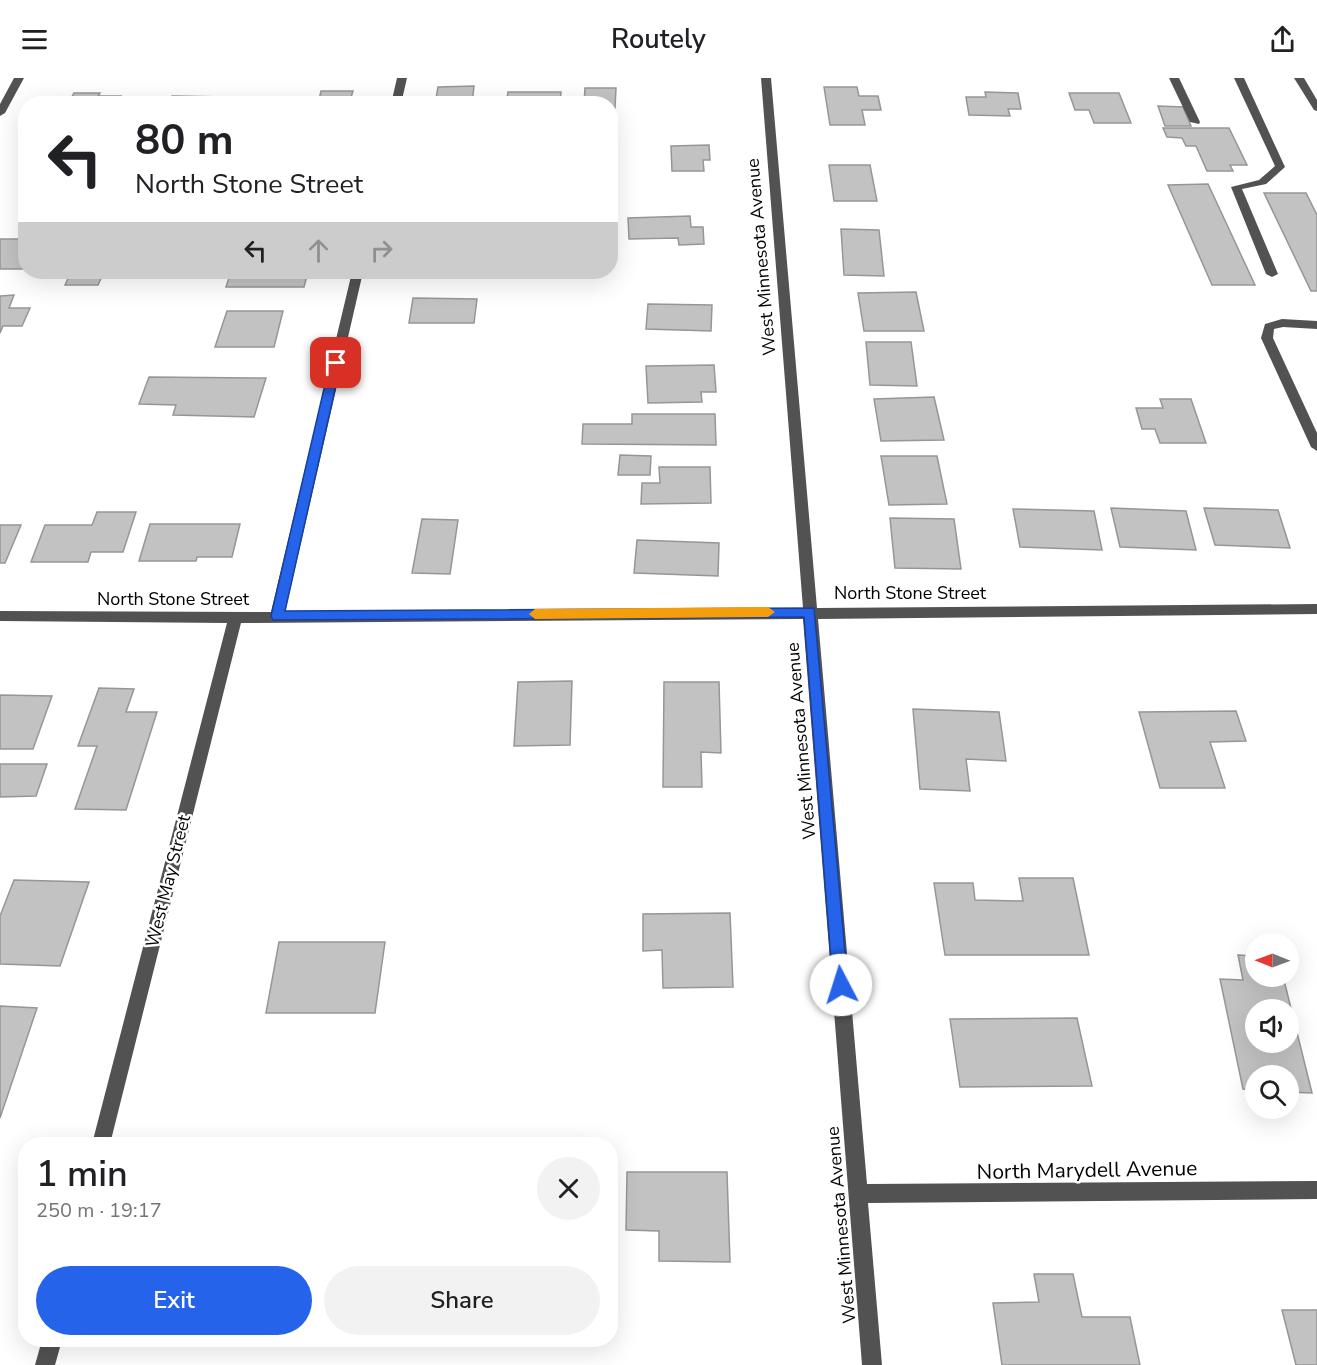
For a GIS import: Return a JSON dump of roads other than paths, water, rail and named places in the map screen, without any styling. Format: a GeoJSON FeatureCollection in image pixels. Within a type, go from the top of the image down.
{"type":"FeatureCollection","features":[{"type":"Feature","properties":{"kind":"street"},"geometry":{"type":"LineString","coordinates":[[0,113],[20,78]]}},
{"type":"Feature","properties":{"kind":"street"},"geometry":{"type":"LineString","coordinates":[[398,96],[402,78]]}},
{"type":"Feature","properties":{"kind":"street","name":"West Minnesota Avenue"},"geometry":{"type":"LineString","coordinates":[[766,78],[872,1365]]}},
{"type":"Feature","properties":{"kind":"street"},"geometry":{"type":"LineString","coordinates":[[1174,78],[1194,122]]}},
{"type":"Feature","properties":{"kind":"street"},"geometry":{"type":"LineString","coordinates":[[1239,78],[1280,167],[1262,182],[1236,187],[1272,274]]}},
{"type":"Feature","properties":{"kind":"street"},"geometry":{"type":"LineString","coordinates":[[1299,78],[1317,108]]}},
{"type":"Feature","properties":{"kind":"street"},"geometry":{"type":"LineString","coordinates":[[277,616],[355,279]]}},
{"type":"Feature","properties":{"kind":"street"},"geometry":{"type":"LineString","coordinates":[[1317,325],[1282,323],[1269,327],[1267,338],[1317,447]]}},
{"type":"Feature","properties":{"kind":"street","name":"North Stone Street"},"geometry":{"type":"LineString","coordinates":[[0,616],[235,618],[1317,609]]}},
{"type":"Feature","properties":{"kind":"street","name":"West May Street"},"geometry":{"type":"LineString","coordinates":[[103,1137],[235,618]]}},
{"type":"Feature","properties":{"kind":"street","name":"North Marydell Avenue"},"geometry":{"type":"LineString","coordinates":[[858,1194],[1317,1190]]}},
{"type":"Feature","properties":{"kind":"street"},"geometry":{"type":"LineString","coordinates":[[45,1365],[50,1347]]}}]}
